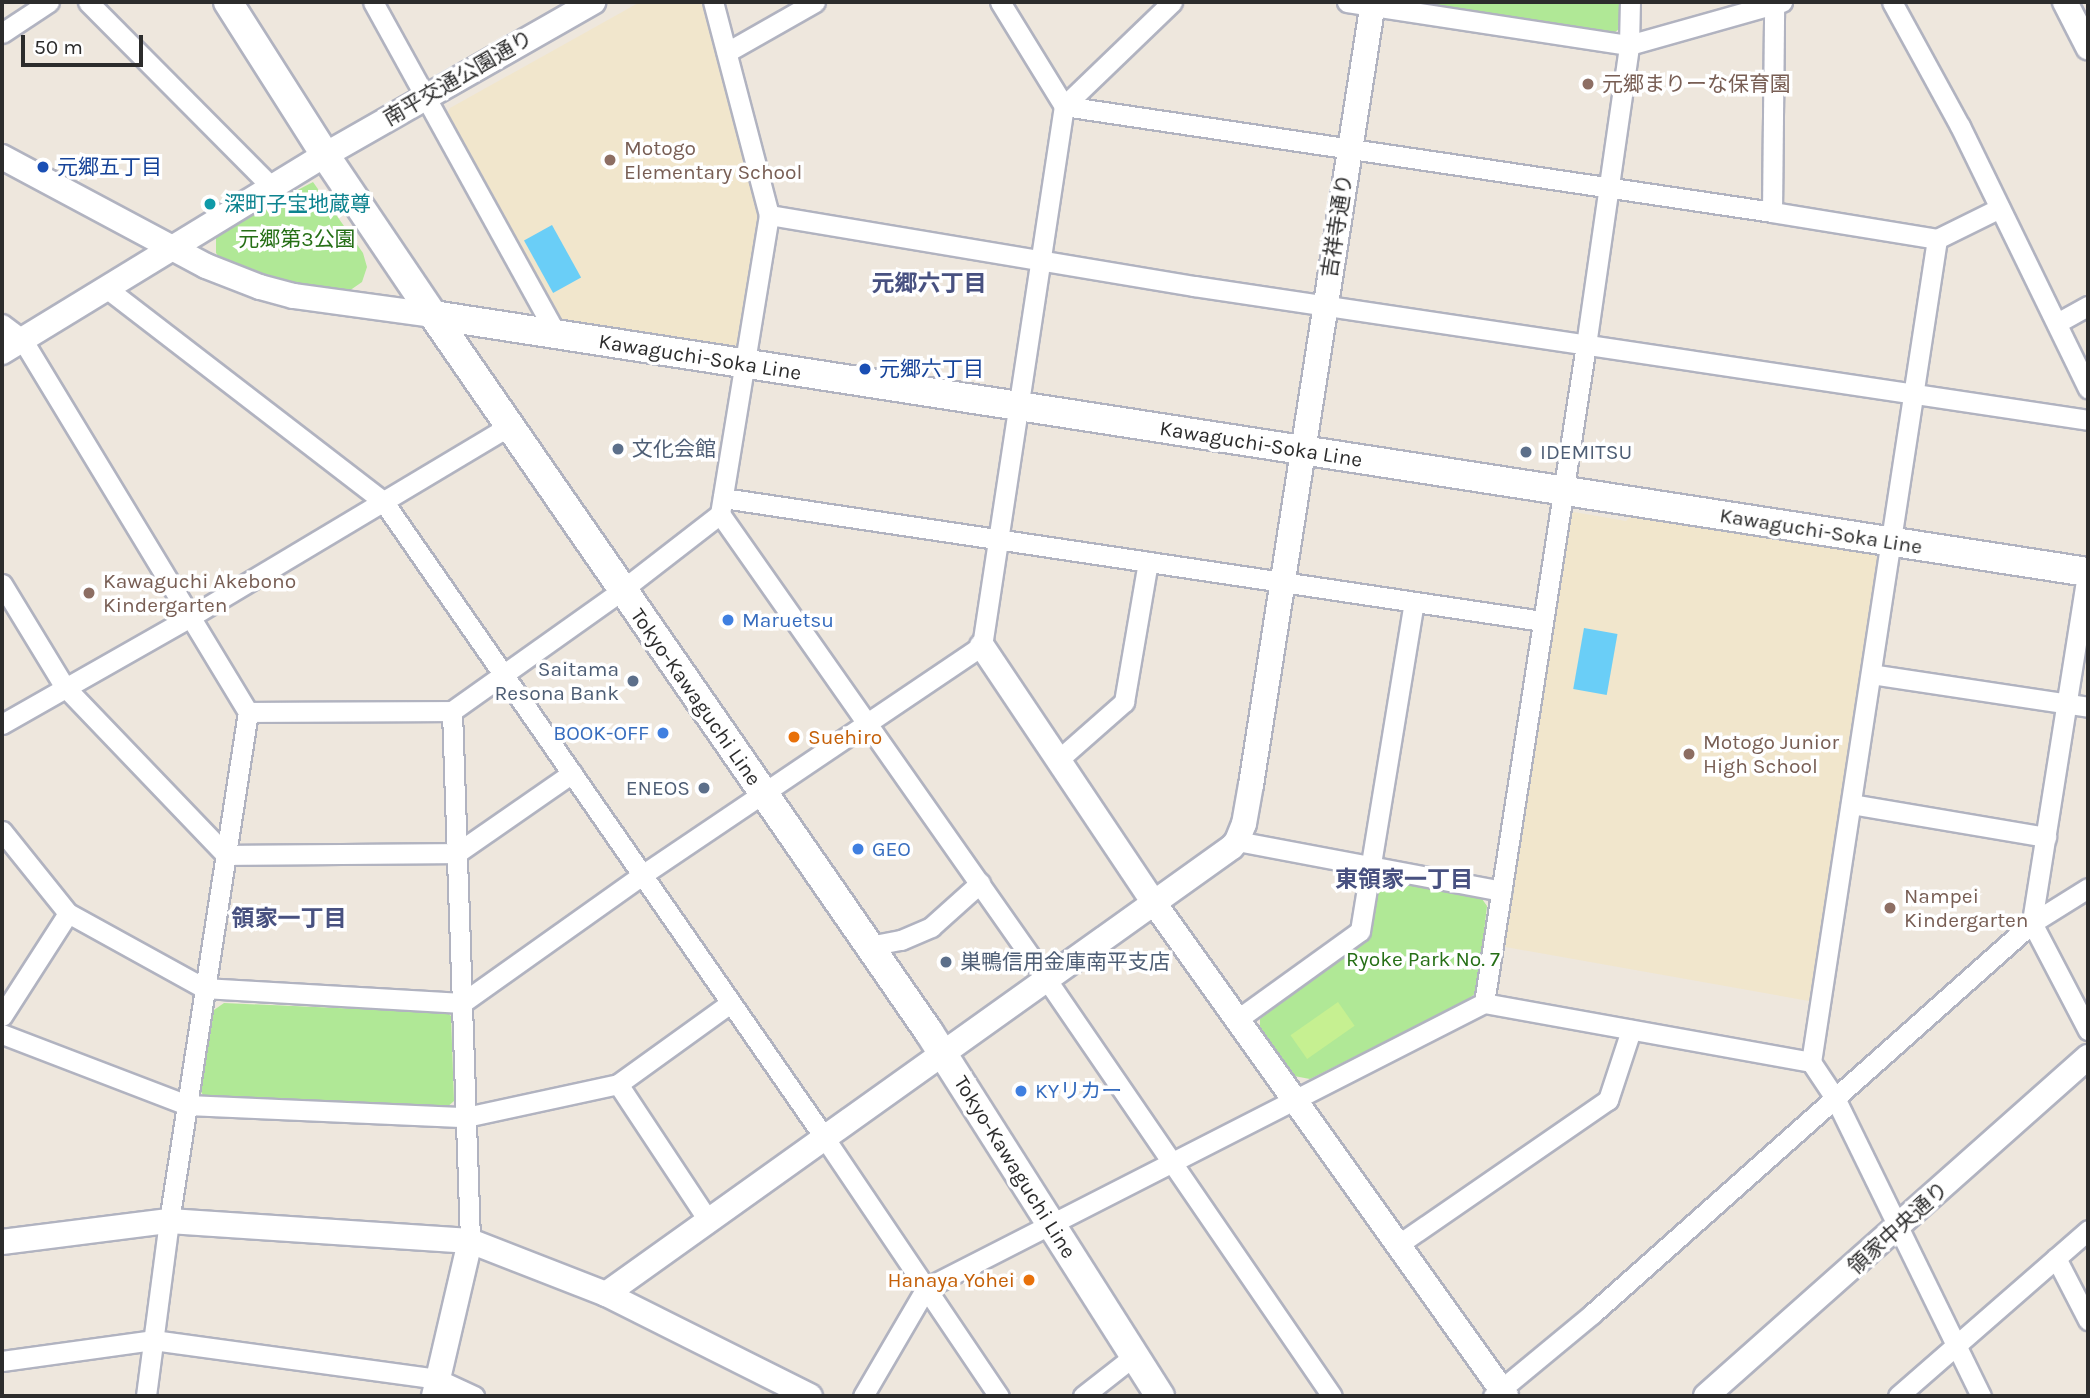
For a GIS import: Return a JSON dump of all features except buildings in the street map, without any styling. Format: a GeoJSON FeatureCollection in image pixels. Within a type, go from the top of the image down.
{"type":"FeatureCollection","features":[{"type":"Feature","properties":{"kind":"main road","name":"Tokyo-Kawaguchi Line"},"geometry":{"type":"LineString","coordinates":[[228,2],[325,155],[433,315],[942,1052],[1160,1396]]}},
{"type":"Feature","properties":{"kind":"main road","name":"Kawaguchi-Soka Line"},"geometry":{"type":"LineString","coordinates":[[433,315],[2088,571]]}},
{"type":"Feature","properties":{"kind":"street"},"geometry":{"type":"LineString","coordinates":[[2,33],[49,2]]}},
{"type":"Feature","properties":{"kind":"street"},"geometry":{"type":"LineString","coordinates":[[88,2],[273,188]]}},
{"type":"Feature","properties":{"kind":"street"},"geometry":{"type":"LineString","coordinates":[[373,2],[556,334]]}},
{"type":"Feature","properties":{"kind":"street","name":"南平交通公園通り"},"geometry":{"type":"LineString","coordinates":[[12,345],[325,155],[593,2]]}},
{"type":"Feature","properties":{"kind":"street"},"geometry":{"type":"LineString","coordinates":[[248,712],[452,711],[622,590],[721,506],[769,215],[713,2]]}},
{"type":"Feature","properties":{"kind":"street"},"geometry":{"type":"LineString","coordinates":[[727,52],[815,2]]}},
{"type":"Feature","properties":{"kind":"street"},"geometry":{"type":"LineString","coordinates":[[1000,2],[1064,106],[1772,212],[1937,240],[2000,208]]}},
{"type":"Feature","properties":{"kind":"street"},"geometry":{"type":"LineString","coordinates":[[1172,2],[1064,106],[982,646],[1154,903],[1399,1244],[1500,1395],[2032,923],[2088,888]]}},
{"type":"Feature","properties":{"kind":"street"},"geometry":{"type":"LineString","coordinates":[[1346,2],[1629,45],[1778,3],[1772,212]]}},
{"type":"Feature","properties":{"kind":"street"},"geometry":{"type":"LineString","coordinates":[[1484,1003],[1587,345],[1629,45],[1630,2]]}},
{"type":"Feature","properties":{"kind":"street"},"geometry":{"type":"LineString","coordinates":[[1892,2],[2000,208],[2088,388]]}},
{"type":"Feature","properties":{"kind":"street"},"geometry":{"type":"LineString","coordinates":[[2065,2],[2088,47]]}},
{"type":"Feature","properties":{"kind":"street","name":"吉祥寺通り"},"geometry":{"type":"LineString","coordinates":[[1237,841],[1244,824],[1251,785],[1324,304],[1373,4]]}},
{"type":"Feature","properties":{"kind":"street"},"geometry":{"type":"LineString","coordinates":[[2,157],[206,266],[283,293],[433,315]]}},
{"type":"Feature","properties":{"kind":"street"},"geometry":{"type":"LineString","coordinates":[[769,215],[1040,262],[2088,420]]}},
{"type":"Feature","properties":{"kind":"street"},"geometry":{"type":"LineString","coordinates":[[1937,240],[1811,1062],[1835,1098],[1981,1396]]}},
{"type":"Feature","properties":{"kind":"street"},"geometry":{"type":"LineString","coordinates":[[106,287],[383,501],[729,1004],[824,1137],[999,1396]]}},
{"type":"Feature","properties":{"kind":"street"},"geometry":{"type":"LineString","coordinates":[[2057,323],[2088,306]]}},
{"type":"Feature","properties":{"kind":"street"},"geometry":{"type":"LineString","coordinates":[[2,324],[12,345],[190,617],[248,712],[169,1221],[146,1396]]}},
{"type":"Feature","properties":{"kind":"street"},"geometry":{"type":"LineString","coordinates":[[2,724],[64,686],[190,617],[510,425]]}},
{"type":"Feature","properties":{"kind":"street"},"geometry":{"type":"LineString","coordinates":[[721,506],[997,538],[1542,621]]}},
{"type":"Feature","properties":{"kind":"street"},"geometry":{"type":"LineString","coordinates":[[721,506],[1332,1396]]}},
{"type":"Feature","properties":{"kind":"street"},"geometry":{"type":"LineString","coordinates":[[1058,760],[1124,702],[1148,562]]}},
{"type":"Feature","properties":{"kind":"street"},"geometry":{"type":"LineString","coordinates":[[2088,571],[2032,923],[2088,1030]]}},
{"type":"Feature","properties":{"kind":"street"},"geometry":{"type":"LineString","coordinates":[[2,584],[64,686],[226,855],[457,853],[572,773]]}},
{"type":"Feature","properties":{"kind":"street"},"geometry":{"type":"LineString","coordinates":[[1238,1019],[1360,931],[1414,602]]}},
{"type":"Feature","properties":{"kind":"street"},"geometry":{"type":"LineString","coordinates":[[2,831],[68,913],[204,988],[462,1003],[642,875],[982,646]]}},
{"type":"Feature","properties":{"kind":"street"},"geometry":{"type":"LineString","coordinates":[[1871,674],[2088,707]]}},
{"type":"Feature","properties":{"kind":"street"},"geometry":{"type":"LineString","coordinates":[[435,1388],[470,1241],[452,711]]}},
{"type":"Feature","properties":{"kind":"street"},"geometry":{"type":"LineString","coordinates":[[1851,804],[2046,837]]}},
{"type":"Feature","properties":{"kind":"street"},"geometry":{"type":"LineString","coordinates":[[606,1294],[1237,841],[1501,891]]}},
{"type":"Feature","properties":{"kind":"street"},"geometry":{"type":"LineString","coordinates":[[869,946],[901,940],[931,927],[980,883]]}},
{"type":"Feature","properties":{"kind":"street"},"geometry":{"type":"LineString","coordinates":[[2,1016],[68,913]]}},
{"type":"Feature","properties":{"kind":"street"},"geometry":{"type":"LineString","coordinates":[[863,1396],[926,1289],[1484,1003],[1811,1062]]}},
{"type":"Feature","properties":{"kind":"street"},"geometry":{"type":"LineString","coordinates":[[2,1034],[187,1105],[466,1117],[618,1084],[729,1004]]}},
{"type":"Feature","properties":{"kind":"street"},"geometry":{"type":"LineString","coordinates":[[1399,1244],[1608,1100],[1631,1030]]}},
{"type":"Feature","properties":{"kind":"street","name":"領家中央通り"},"geometry":{"type":"LineString","coordinates":[[1706,1396],[2088,1057]]}},
{"type":"Feature","properties":{"kind":"street"},"geometry":{"type":"LineString","coordinates":[[618,1084],[708,1220]]}},
{"type":"Feature","properties":{"kind":"street"},"geometry":{"type":"LineString","coordinates":[[2,1242],[169,1221],[470,1241],[606,1294],[810,1396]]}},
{"type":"Feature","properties":{"kind":"street"},"geometry":{"type":"LineString","coordinates":[[1898,1396],[2088,1230]]}},
{"type":"Feature","properties":{"kind":"street"},"geometry":{"type":"LineString","coordinates":[[2056,1258],[2088,1320]]}},
{"type":"Feature","properties":{"kind":"street"},"geometry":{"type":"LineString","coordinates":[[2,1361],[153,1340],[474,1396]]}},
{"type":"Feature","properties":{"kind":"street"},"geometry":{"type":"LineString","coordinates":[[1083,1396],[1134,1356]]}},
{"type":"Feature","properties":{"kind":"shaded area","name":"Motogo Elementary School"},"geometry":{"type":"Polygon","coordinates":[[[640,2],[706,2],[761,214],[743,345],[733,351],[568,325],[559,318],[446,115],[450,108],[640,2]]]}},
{"type":"Feature","properties":{"kind":"shaded area","name":"Motogo Junior High School"},"geometry":{"type":"Polygon","coordinates":[[[1568,511],[1626,521],[1634,513],[1872,552],[1880,561],[1809,1001],[1500,946],[1568,511]]]}},
{"type":"Feature","properties":{"kind":"green space"},"geometry":{"type":"Polygon","coordinates":[[[1416,2],[1624,2],[1624,25],[1614,33],[1416,2]]]}},
{"type":"Feature","properties":{"kind":"green space","name":"元郷第3公園"},"geometry":{"type":"Polygon","coordinates":[[[313,182],[363,253],[367,267],[362,282],[349,291],[303,285],[222,261],[216,253],[216,234],[288,192],[290,194],[313,182]]]}},
{"type":"Feature","properties":{"kind":"green space","name":"Ryoke Park No. 7"},"geometry":{"type":"Polygon","coordinates":[[[1385,881],[1480,896],[1487,906],[1477,992],[1465,1002],[1310,1079],[1294,1076],[1260,1027],[1260,1019],[1372,932],[1379,887],[1385,881]]]}},
{"type":"Feature","properties":{"kind":"green space"},"geometry":{"type":"Polygon","coordinates":[[[1338,1002],[1355,1026],[1307,1059],[1290,1035],[1338,1002]]]}},
{"type":"Feature","properties":{"kind":"green space"},"geometry":{"type":"Polygon","coordinates":[[[224,1003],[448,1013],[451,1016],[454,1101],[445,1109],[206,1099],[201,1092],[214,1010],[224,1003]]]}},
{"type":"Feature","properties":{"kind":"water"},"geometry":{"type":"Polygon","coordinates":[[[552,225],[581,277],[553,293],[524,241],[552,225]]]}},
{"type":"Feature","properties":{"kind":"water"},"geometry":{"type":"Polygon","coordinates":[[[1584,628],[1617,634],[1607,695],[1573,689],[1584,628]]]}},
{"type":"Feature","properties":{"kind":"place","name":"元郷まりーな保育園"},"geometry":{"type":"Point","coordinates":[1588,84]}},
{"type":"Feature","properties":{"kind":"place","name":"Motogo Elementary School"},"geometry":{"type":"Point","coordinates":[610,160]}},
{"type":"Feature","properties":{"kind":"place","name":"元郷五丁目"},"geometry":{"type":"Point","coordinates":[43,167]}},
{"type":"Feature","properties":{"kind":"place","name":"深町子宝地蔵尊"},"geometry":{"type":"Point","coordinates":[210,204]}},
{"type":"Feature","properties":{"kind":"place","name":"元郷六丁目"},"geometry":{"type":"Point","coordinates":[865,369]}},
{"type":"Feature","properties":{"kind":"place","name":"文化会館"},"geometry":{"type":"Point","coordinates":[618,449]}},
{"type":"Feature","properties":{"kind":"place","name":"IDEMITSU"},"geometry":{"type":"Point","coordinates":[1526,452]}},
{"type":"Feature","properties":{"kind":"place","name":"Kawaguchi Akebono Kindergarten"},"geometry":{"type":"Point","coordinates":[89,593]}},
{"type":"Feature","properties":{"kind":"place","name":"Maruetsu"},"geometry":{"type":"Point","coordinates":[728,620]}},
{"type":"Feature","properties":{"kind":"place","name":"Saitama Resona Bank"},"geometry":{"type":"Point","coordinates":[633,681]}},
{"type":"Feature","properties":{"kind":"place","name":"BOOK-OFF"},"geometry":{"type":"Point","coordinates":[663,733]}},
{"type":"Feature","properties":{"kind":"place","name":"Suehiro"},"geometry":{"type":"Point","coordinates":[794,737]}},
{"type":"Feature","properties":{"kind":"place","name":"Motogo Junior High School"},"geometry":{"type":"Point","coordinates":[1689,754]}},
{"type":"Feature","properties":{"kind":"place","name":"ENEOS"},"geometry":{"type":"Point","coordinates":[704,788]}},
{"type":"Feature","properties":{"kind":"place","name":"GEO"},"geometry":{"type":"Point","coordinates":[858,849]}},
{"type":"Feature","properties":{"kind":"place","name":"Nampei Kindergarten"},"geometry":{"type":"Point","coordinates":[1890,908]}},
{"type":"Feature","properties":{"kind":"place","name":"巣鴨信用金庫南平支店"},"geometry":{"type":"Point","coordinates":[946,962]}},
{"type":"Feature","properties":{"kind":"place","name":"KYリカー"},"geometry":{"type":"Point","coordinates":[1021,1091]}},
{"type":"Feature","properties":{"kind":"place","name":"Hanaya Yohei"},"geometry":{"type":"Point","coordinates":[1029,1280]}},
{"type":"Feature","properties":{"kind":"district","name":"元郷六丁目"},"geometry":{"type":"Point","coordinates":[929,284]}},
{"type":"Feature","properties":{"kind":"district","name":"東領家一丁目"},"geometry":{"type":"Point","coordinates":[1404,880]}},
{"type":"Feature","properties":{"kind":"district","name":"領家一丁目"},"geometry":{"type":"Point","coordinates":[289,919]}}]}
